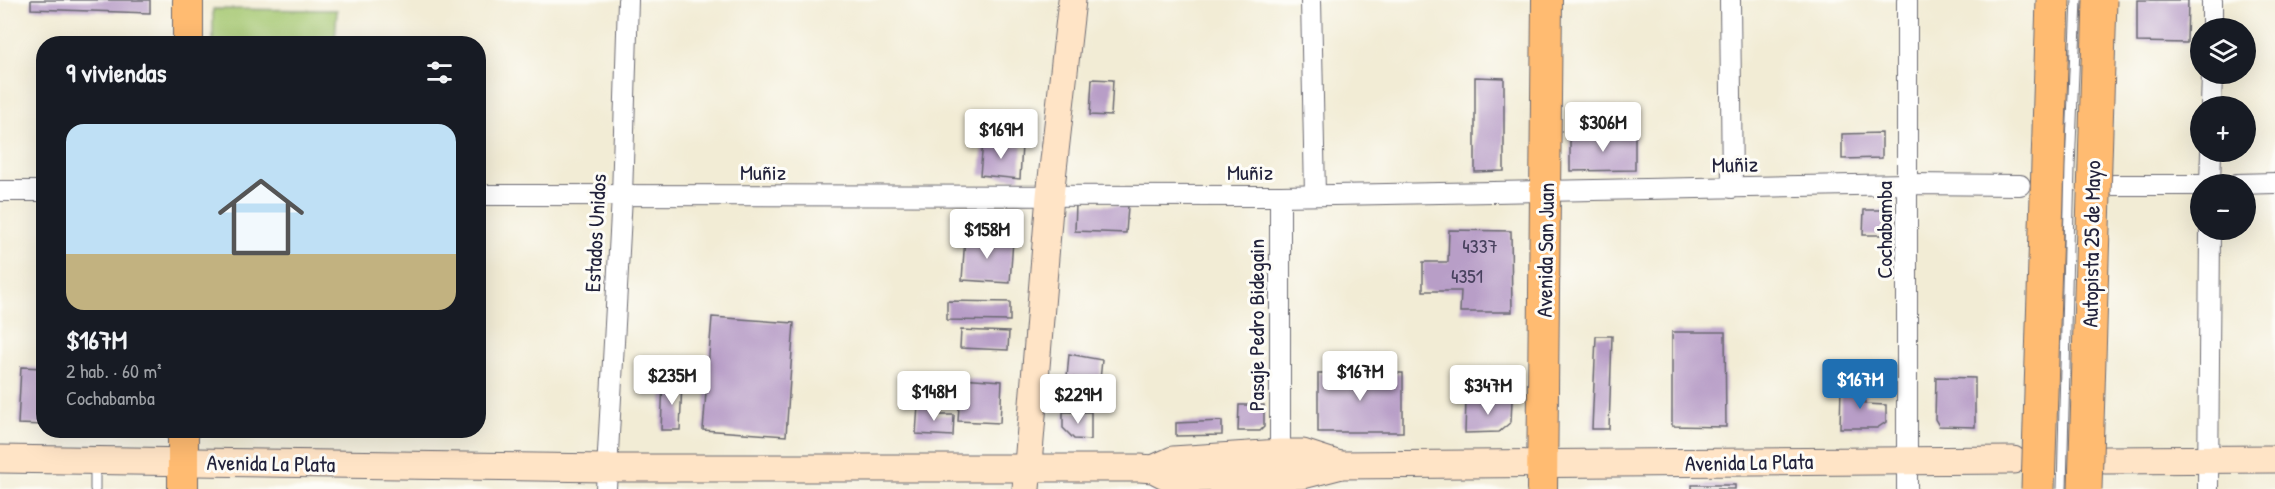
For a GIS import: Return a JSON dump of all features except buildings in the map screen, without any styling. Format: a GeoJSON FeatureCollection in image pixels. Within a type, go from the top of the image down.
{"type":"FeatureCollection","features":[{"type":"Feature","properties":{"kind":"highway","name":"Autopista 25 de Mayo"},"geometry":{"type":"LineString","coordinates":[[2038,489],[2053,0]]}},
{"type":"Feature","properties":{"kind":"highway","name":"Autopista 25 de Mayo"},"geometry":{"type":"LineString","coordinates":[[2085,489],[2100,0]]}},
{"type":"Feature","properties":{"kind":"main road"},"geometry":{"type":"LineString","coordinates":[[188,0],[188,36]]}},
{"type":"Feature","properties":{"kind":"main road"},"geometry":{"type":"LineString","coordinates":[[1027,478],[1050,196],[1071,0]]}},
{"type":"Feature","properties":{"kind":"main road","name":"Avenida San Juan"},"geometry":{"type":"LineString","coordinates":[[1542,476],[1547,0]]}},
{"type":"Feature","properties":{"kind":"main road"},"geometry":{"type":"LineString","coordinates":[[182,475],[183,438]]}},
{"type":"Feature","properties":{"kind":"main road","name":"Avenida La Plata"},"geometry":{"type":"LineString","coordinates":[[1261,468],[1303,453],[1342,465],[1542,476],[1907,461],[2013,460]]}},
{"type":"Feature","properties":{"kind":"main road","name":"Avenida La Plata"},"geometry":{"type":"LineString","coordinates":[[0,459],[95,460],[182,475],[606,479],[1027,478],[1153,469],[1173,460],[1261,468],[1304,475],[1342,465]]}},
{"type":"Feature","properties":{"kind":"main road"},"geometry":{"type":"LineString","coordinates":[[2105,460],[2275,459]]}},
{"type":"Feature","properties":{"kind":"main road"},"geometry":{"type":"LineString","coordinates":[[1191,484],[1191,471],[1197,466],[1246,464],[1261,468]]}},
{"type":"Feature","properties":{"kind":"main road","name":"Avenida La Plata"},"geometry":{"type":"LineString","coordinates":[[1153,469],[1173,479],[1191,484]]}},
{"type":"Feature","properties":{"kind":"street","name":"Estados Unidos"},"geometry":{"type":"LineString","coordinates":[[606,479],[622,196],[628,0]]}},
{"type":"Feature","properties":{"kind":"street"},"geometry":{"type":"LineString","coordinates":[[1311,0],[1315,195]]}},
{"type":"Feature","properties":{"kind":"street"},"geometry":{"type":"LineString","coordinates":[[1730,0],[1732,188]]}},
{"type":"Feature","properties":{"kind":"street","name":"Cochabamba"},"geometry":{"type":"LineString","coordinates":[[1907,0],[1907,489]]}},
{"type":"Feature","properties":{"kind":"street"},"geometry":{"type":"LineString","coordinates":[[2212,0],[2212,18]]}},
{"type":"Feature","properties":{"kind":"street"},"geometry":{"type":"LineString","coordinates":[[2256,184],[2275,183]]}},
{"type":"Feature","properties":{"kind":"street","name":"Muñiz"},"geometry":{"type":"LineString","coordinates":[[486,195],[1280,196],[1908,184],[2020,185]]}},
{"type":"Feature","properties":{"kind":"street"},"geometry":{"type":"LineString","coordinates":[[2113,185],[2190,185]]}},
{"type":"Feature","properties":{"kind":"street"},"geometry":{"type":"LineString","coordinates":[[0,191],[36,191]]}},
{"type":"Feature","properties":{"kind":"street","name":"Pasaje Pedro Bidegain"},"geometry":{"type":"LineString","coordinates":[[1261,468],[1280,196]]}},
{"type":"Feature","properties":{"kind":"street"},"geometry":{"type":"LineString","coordinates":[[2208,489],[2210,240]]}},
{"type":"Feature","properties":{"kind":"lane"},"geometry":{"type":"LineString","coordinates":[[2062,489],[2070,168],[2077,0]]}},
{"type":"Feature","properties":{"kind":"lane"},"geometry":{"type":"LineString","coordinates":[[95,460],[95,489]]}},
{"type":"Feature","properties":{"kind":"green space"},"geometry":{"type":"Polygon","coordinates":[[[213,9],[337,10],[335,36],[213,36],[213,9]]]}}]}
